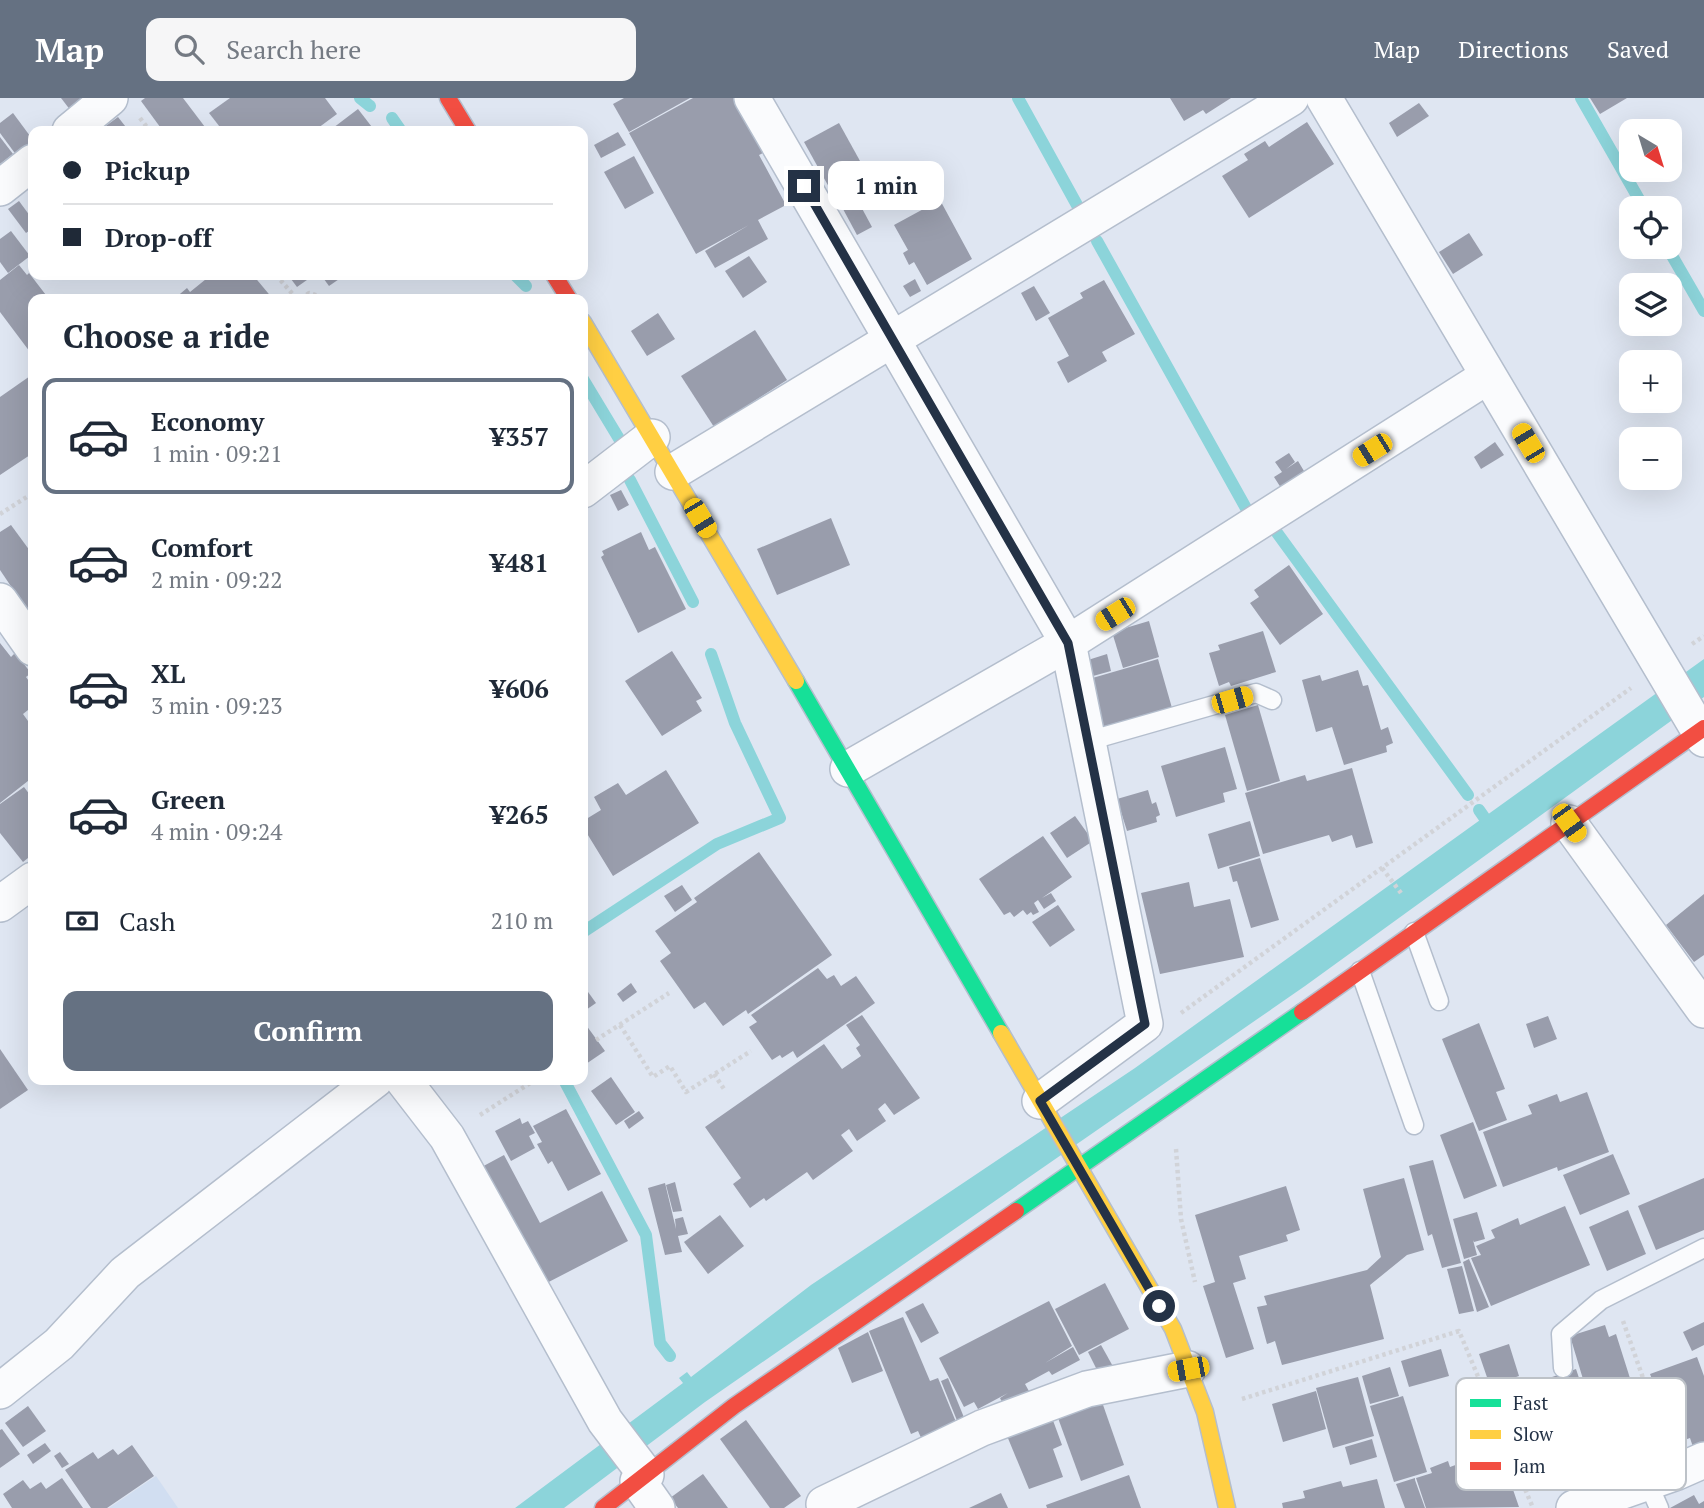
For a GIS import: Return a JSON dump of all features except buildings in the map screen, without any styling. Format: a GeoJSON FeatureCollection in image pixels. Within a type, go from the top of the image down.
{"type":"FeatureCollection","features":[{"type":"Feature","properties":{"kind":"street"},"geometry":{"type":"LineString","coordinates":[[76,126],[110,98]]}},
{"type":"Feature","properties":{"kind":"street"},"geometry":{"type":"LineString","coordinates":[[447,98],[465,126]]}},
{"type":"Feature","properties":{"kind":"street"},"geometry":{"type":"LineString","coordinates":[[752,98],[1068,643],[1145,1024],[1042,1104]]}},
{"type":"Feature","properties":{"kind":"street"},"geometry":{"type":"LineString","coordinates":[[673,472],[1292,98]]}},
{"type":"Feature","properties":{"kind":"street"},"geometry":{"type":"LineString","coordinates":[[603,1508],[646,1483],[734,1406],[1077,1164],[1172,1103],[1700,729],[1661,668],[1324,98]]}},
{"type":"Feature","properties":{"kind":"street"},"geometry":{"type":"LineString","coordinates":[[0,188],[28,166]]}},
{"type":"Feature","properties":{"kind":"street"},"geometry":{"type":"LineString","coordinates":[[588,330],[848,769],[1173,1329],[1205,1412],[1227,1508]]}},
{"type":"Feature","properties":{"kind":"street"},"geometry":{"type":"LineString","coordinates":[[848,769],[1068,643],[1488,376]]}},
{"type":"Feature","properties":{"kind":"street"},"geometry":{"type":"LineString","coordinates":[[588,486],[652,438]]}},
{"type":"Feature","properties":{"kind":"street"},"geometry":{"type":"LineString","coordinates":[[0,601],[28,642]]}},
{"type":"Feature","properties":{"kind":"street"},"geometry":{"type":"LineString","coordinates":[[1569,823],[1704,1010]]}},
{"type":"Feature","properties":{"kind":"street"},"geometry":{"type":"LineString","coordinates":[[0,904],[28,884]]}},
{"type":"Feature","properties":{"kind":"street"},"geometry":{"type":"LineString","coordinates":[[0,1391],[59,1344],[125,1273],[369,1085]]}},
{"type":"Feature","properties":{"kind":"street"},"geometry":{"type":"LineString","coordinates":[[407,1085],[447,1137],[605,1421],[646,1483]]}},
{"type":"Feature","properties":{"kind":"street"},"geometry":{"type":"LineString","coordinates":[[822,1507],[982,1428],[1087,1389],[1188,1369]]}},
{"type":"Feature","properties":{"kind":"street"},"geometry":{"type":"LineString","coordinates":[[1574,1508],[1639,1490]]}},
{"type":"Feature","properties":{"kind":"lane"},"geometry":{"type":"LineString","coordinates":[[1088,741],[1256,693],[1272,700]]}},
{"type":"Feature","properties":{"kind":"lane"},"geometry":{"type":"LineString","coordinates":[[1414,932],[1440,1001]]}},
{"type":"Feature","properties":{"kind":"lane"},"geometry":{"type":"LineString","coordinates":[[1360,971],[1414,1125]]}},
{"type":"Feature","properties":{"kind":"lane"},"geometry":{"type":"LineString","coordinates":[[1563,1368],[1561,1334],[1601,1300],[1704,1248]]}},
{"type":"Feature","properties":{"kind":"path"},"geometry":{"type":"LineString","coordinates":[[281,280],[294,294]]}},
{"type":"Feature","properties":{"kind":"path"},"geometry":{"type":"LineString","coordinates":[[0,514],[28,496]]}},
{"type":"Feature","properties":{"kind":"path"},"geometry":{"type":"LineString","coordinates":[[1145,1024],[1167,1024],[1704,636]]}},
{"type":"Feature","properties":{"kind":"path"},"geometry":{"type":"LineString","coordinates":[[1382,868],[1388,876]]}},
{"type":"Feature","properties":{"kind":"path"},"geometry":{"type":"LineString","coordinates":[[596,1040],[669,993]]}},
{"type":"Feature","properties":{"kind":"path"},"geometry":{"type":"LineString","coordinates":[[620,1025],[653,1077],[670,1066],[686,1092],[751,1051]]}},
{"type":"Feature","properties":{"kind":"path"},"geometry":{"type":"LineString","coordinates":[[714,1074],[724,1089]]}},
{"type":"Feature","properties":{"kind":"path"},"geometry":{"type":"LineString","coordinates":[[447,1137],[527,1085]]}},
{"type":"Feature","properties":{"kind":"path"},"geometry":{"type":"LineString","coordinates":[[1172,1103],[1181,1219],[1197,1294]]}},
{"type":"Feature","properties":{"kind":"path"},"geometry":{"type":"LineString","coordinates":[[1613,1294],[1640,1378]]}},
{"type":"Feature","properties":{"kind":"path"},"geometry":{"type":"LineString","coordinates":[[1205,1412],[1459,1331],[1478,1378]]}},
{"type":"Feature","properties":{"kind":"path"},"geometry":{"type":"LineString","coordinates":[[1235,1388],[1241,1400]]}},
{"type":"Feature","properties":{"kind":"path"},"geometry":{"type":"LineString","coordinates":[[1525,1490],[1532,1508]]}},
{"type":"Feature","properties":{"kind":"shaded area"},"geometry":{"type":"Polygon","coordinates":[[[156,1476],[178,1508],[109,1508],[156,1476]]]}},
{"type":"Feature","properties":{"kind":"water"},"geometry":{"type":"Polygon","coordinates":[[[1704,659],[1704,697],[1305,986],[705,1402],[564,1508],[515,1508],[683,1383],[679,1378],[687,1372],[691,1377],[811,1285],[1135,1068],[1704,659]]]}},
{"type":"Feature","properties":{"kind":"waterway"},"geometry":{"type":"LineString","coordinates":[[360,98],[370,106]]}},
{"type":"Feature","properties":{"kind":"waterway"},"geometry":{"type":"LineString","coordinates":[[1018,98],[1077,205]]}},
{"type":"Feature","properties":{"kind":"waterway"},"geometry":{"type":"LineString","coordinates":[[1581,98],[1637,196]]}},
{"type":"Feature","properties":{"kind":"waterway"},"geometry":{"type":"LineString","coordinates":[[392,118],[398,126]]}},
{"type":"Feature","properties":{"kind":"waterway"},"geometry":{"type":"LineString","coordinates":[[1097,241],[1247,510]]}},
{"type":"Feature","properties":{"kind":"waterway"},"geometry":{"type":"LineString","coordinates":[[1674,259],[1704,311]]}},
{"type":"Feature","properties":{"kind":"waterway"},"geometry":{"type":"LineString","coordinates":[[520,280],[526,286]]}},
{"type":"Feature","properties":{"kind":"waterway"},"geometry":{"type":"LineString","coordinates":[[588,387],[621,442]]}},
{"type":"Feature","properties":{"kind":"waterway"},"geometry":{"type":"LineString","coordinates":[[630,480],[693,602]]}},
{"type":"Feature","properties":{"kind":"waterway"},"geometry":{"type":"LineString","coordinates":[[1275,530],[1468,795]]}},
{"type":"Feature","properties":{"kind":"waterway"},"geometry":{"type":"LineString","coordinates":[[588,929],[717,844],[780,818],[735,723],[711,654]]}},
{"type":"Feature","properties":{"kind":"waterway"},"geometry":{"type":"LineString","coordinates":[[1479,810],[1493,830]]}},
{"type":"Feature","properties":{"kind":"waterway"},"geometry":{"type":"LineString","coordinates":[[567,1085],[646,1235],[660,1343],[670,1356]]}},
{"type":"Feature","properties":{"kind":"traffic: fast"},"geometry":{"type":"LineString","coordinates":[[796,681],[1001,1033]]}},
{"type":"Feature","properties":{"kind":"traffic: fast"},"geometry":{"type":"LineString","coordinates":[[1016,1211],[1302,1012]]}},
{"type":"Feature","properties":{"kind":"traffic: slow"},"geometry":{"type":"LineString","coordinates":[[588,330],[796,681]]}},
{"type":"Feature","properties":{"kind":"traffic: slow"},"geometry":{"type":"LineString","coordinates":[[1001,1033],[1173,1329],[1205,1412],[1227,1508]]}},
{"type":"Feature","properties":{"kind":"traffic: jam"},"geometry":{"type":"LineString","coordinates":[[448,98],[465,126]]}},
{"type":"Feature","properties":{"kind":"traffic: jam"},"geometry":{"type":"LineString","coordinates":[[557,280],[566,294]]}},
{"type":"Feature","properties":{"kind":"traffic: jam"},"geometry":{"type":"LineString","coordinates":[[1302,1012],[1704,728]]}},
{"type":"Feature","properties":{"kind":"traffic: jam"},"geometry":{"type":"LineString","coordinates":[[603,1508],[734,1406],[1016,1211]]}},
{"type":"Feature","properties":{"kind":"route"},"geometry":{"type":"LineString","coordinates":[[804,186],[1068,643],[1145,1024],[1040,1101],[1159,1306]]}}]}
